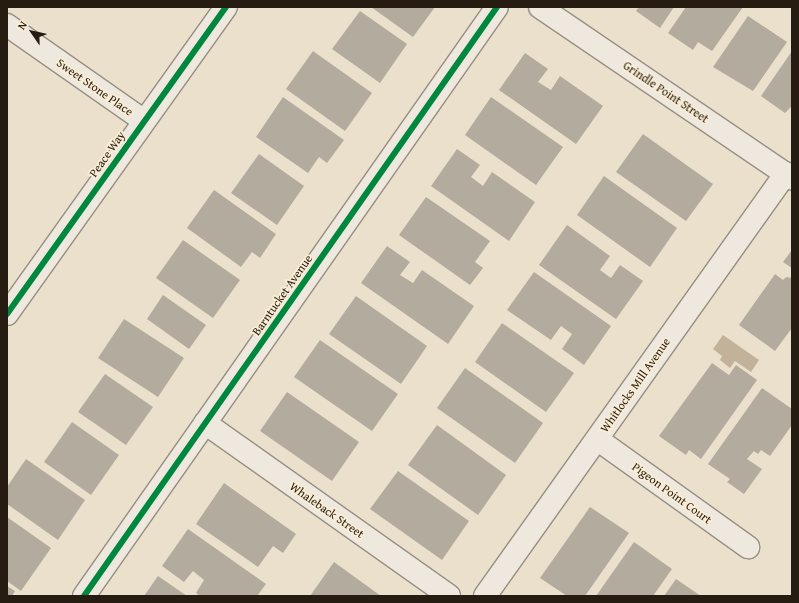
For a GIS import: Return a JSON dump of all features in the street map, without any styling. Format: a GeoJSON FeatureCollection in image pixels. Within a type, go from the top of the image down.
{"type":"FeatureCollection","features":[{"type":"Feature","properties":{"kind":"street","name":"Peace Way"},"geometry":{"type":"LineString","coordinates":[[7,314],[226,7]]}},
{"type":"Feature","properties":{"kind":"street","name":"Barntucket Avenue"},"geometry":{"type":"LineString","coordinates":[[84,596],[497,7]]}},
{"type":"Feature","properties":{"kind":"street","name":"Grindle Point Street"},"geometry":{"type":"LineString","coordinates":[[540,7],[789,175]]}},
{"type":"Feature","properties":{"kind":"street","name":"Sweet Stone Place"},"geometry":{"type":"LineString","coordinates":[[7,25],[144,121]]}},
{"type":"Feature","properties":{"kind":"street","name":"Whitlocks Mill Avenue"},"geometry":{"type":"LineString","coordinates":[[485,596],[789,175]]}},
{"type":"Feature","properties":{"kind":"street","name":"Whaleback Street"},"geometry":{"type":"LineString","coordinates":[[206,423],[449,596]]}},
{"type":"Feature","properties":{"kind":"street","name":"Pigeon Point Court"},"geometry":{"type":"LineString","coordinates":[[597,439],[748,547]]}},
{"type":"Feature","properties":{"kind":"shaded area"},"geometry":{"type":"Polygon","coordinates":[[[723,335],[759,360],[751,372],[735,361],[730,368],[720,360],[722,356],[713,349],[723,335]]]}},
{"type":"Feature","properties":{"kind":"building"},"geometry":{"type":"Polygon","coordinates":[[[371,7],[435,7],[413,37],[371,7]]]}},
{"type":"Feature","properties":{"kind":"building"},"geometry":{"type":"Polygon","coordinates":[[[639,7],[674,7],[660,28],[636,11],[639,7]]]}},
{"type":"Feature","properties":{"kind":"building"},"geometry":{"type":"Polygon","coordinates":[[[686,7],[743,7],[712,51],[698,42],[693,50],[668,33],[686,7]]]}},
{"type":"Feature","properties":{"kind":"building"},"geometry":{"type":"Polygon","coordinates":[[[360,11],[407,44],[380,83],[332,49],[360,11]]]}},
{"type":"Feature","properties":{"kind":"building"},"geometry":{"type":"Polygon","coordinates":[[[748,16],[787,42],[753,91],[713,67],[748,16]]]}},
{"type":"Feature","properties":{"kind":"building"},"geometry":{"type":"Polygon","coordinates":[[[313,51],[372,93],[345,131],[286,89],[313,51]]]}},
{"type":"Feature","properties":{"kind":"building"},"geometry":{"type":"Polygon","coordinates":[[[792,51],[792,106],[785,113],[761,96],[792,51]]]}},
{"type":"Feature","properties":{"kind":"building"},"geometry":{"type":"Polygon","coordinates":[[[525,53],[548,69],[538,82],[551,90],[560,76],[603,106],[576,144],[499,90],[525,53]]]}},
{"type":"Feature","properties":{"kind":"building"},"geometry":{"type":"Polygon","coordinates":[[[283,97],[344,140],[327,163],[319,157],[308,173],[256,137],[283,97]]]}},
{"type":"Feature","properties":{"kind":"building"},"geometry":{"type":"Polygon","coordinates":[[[491,97],[563,147],[536,185],[465,135],[491,97]]]}},
{"type":"Feature","properties":{"kind":"building"},"geometry":{"type":"Polygon","coordinates":[[[643,134],[713,184],[686,221],[616,172],[643,134]]]}},
{"type":"Feature","properties":{"kind":"building"},"geometry":{"type":"Polygon","coordinates":[[[457,149],[480,165],[471,177],[483,186],[492,172],[535,202],[509,241],[431,186],[457,149]]]}},
{"type":"Feature","properties":{"kind":"building"},"geometry":{"type":"Polygon","coordinates":[[[259,154],[304,186],[277,225],[231,193],[259,154]]]}},
{"type":"Feature","properties":{"kind":"building"},"geometry":{"type":"Polygon","coordinates":[[[604,176],[677,228],[650,267],[577,215],[604,176]]]}},
{"type":"Feature","properties":{"kind":"building"},"geometry":{"type":"Polygon","coordinates":[[[214,190],[276,234],[260,258],[252,252],[241,267],[187,228],[214,190]]]}},
{"type":"Feature","properties":{"kind":"building"},"geometry":{"type":"Polygon","coordinates":[[[426,197],[490,241],[475,262],[483,268],[470,285],[399,235],[426,197]]]}},
{"type":"Feature","properties":{"kind":"building"},"geometry":{"type":"Polygon","coordinates":[[[567,225],[610,256],[600,270],[611,278],[620,265],[643,281],[616,319],[539,265],[567,225]]]}},
{"type":"Feature","properties":{"kind":"building"},"geometry":{"type":"Polygon","coordinates":[[[183,240],[240,280],[213,318],[156,278],[183,240]]]}},
{"type":"Feature","properties":{"kind":"building"},"geometry":{"type":"Polygon","coordinates":[[[387,246],[410,262],[400,275],[413,283],[422,270],[474,306],[448,344],[361,283],[387,246]]]}},
{"type":"Feature","properties":{"kind":"building"},"geometry":{"type":"Polygon","coordinates":[[[792,250],[792,268],[783,262],[792,250]]]}},
{"type":"Feature","properties":{"kind":"building"},"geometry":{"type":"Polygon","coordinates":[[[534,272],[611,326],[584,365],[562,349],[572,334],[561,326],[551,340],[507,310],[534,272]]]}},
{"type":"Feature","properties":{"kind":"building"},"geometry":{"type":"Polygon","coordinates":[[[775,274],[783,280],[786,277],[792,278],[792,328],[775,351],[739,325],[775,274]]]}},
{"type":"Feature","properties":{"kind":"building"},"geometry":{"type":"Polygon","coordinates":[[[163,295],[206,325],[189,349],[147,319],[163,295]]]}},
{"type":"Feature","properties":{"kind":"building"},"geometry":{"type":"Polygon","coordinates":[[[356,296],[427,346],[401,384],[329,334],[356,296]]]}},
{"type":"Feature","properties":{"kind":"building"},"geometry":{"type":"Polygon","coordinates":[[[124,319],[184,358],[158,397],[98,358],[124,319]]]}},
{"type":"Feature","properties":{"kind":"building"},"geometry":{"type":"Polygon","coordinates":[[[502,323],[574,373],[546,412],[475,362],[502,323]]]}},
{"type":"Feature","properties":{"kind":"building"},"geometry":{"type":"Polygon","coordinates":[[[320,340],[398,394],[372,431],[294,377],[320,340]]]}},
{"type":"Feature","properties":{"kind":"building"},"geometry":{"type":"Polygon","coordinates":[[[712,363],[729,375],[736,365],[757,380],[701,459],[689,450],[686,455],[659,436],[712,363]]]}},
{"type":"Feature","properties":{"kind":"building"},"geometry":{"type":"Polygon","coordinates":[[[465,368],[543,423],[515,463],[437,408],[465,368]]]}},
{"type":"Feature","properties":{"kind":"building"},"geometry":{"type":"Polygon","coordinates":[[[105,374],[153,407],[126,445],[78,412],[105,374]]]}},
{"type":"Feature","properties":{"kind":"building"},"geometry":{"type":"Polygon","coordinates":[[[762,388],[792,409],[792,425],[770,456],[761,450],[758,454],[754,451],[747,459],[762,469],[744,494],[727,482],[730,479],[708,464],[762,388]]]}},
{"type":"Feature","properties":{"kind":"building"},"geometry":{"type":"Polygon","coordinates":[[[287,392],[359,442],[332,481],[260,431],[287,392]]]}},
{"type":"Feature","properties":{"kind":"building"},"geometry":{"type":"Polygon","coordinates":[[[72,422],[119,455],[91,495],[44,462],[72,422]]]}},
{"type":"Feature","properties":{"kind":"building"},"geometry":{"type":"Polygon","coordinates":[[[437,425],[506,475],[478,515],[408,465],[437,425]]]}},
{"type":"Feature","properties":{"kind":"building"},"geometry":{"type":"Polygon","coordinates":[[[26,459],[85,500],[58,540],[7,504],[7,487],[26,459]]]}},
{"type":"Feature","properties":{"kind":"building"},"geometry":{"type":"Polygon","coordinates":[[[398,471],[469,521],[442,560],[370,509],[398,471]]]}},
{"type":"Feature","properties":{"kind":"building"},"geometry":{"type":"Polygon","coordinates":[[[224,483],[296,534],[283,553],[273,546],[258,567],[196,524],[224,483]]]}},
{"type":"Feature","properties":{"kind":"building"},"geometry":{"type":"Polygon","coordinates":[[[590,507],[629,533],[585,596],[567,596],[540,578],[590,507]]]}},
{"type":"Feature","properties":{"kind":"building"},"geometry":{"type":"Polygon","coordinates":[[[7,517],[51,548],[21,591],[7,581],[7,517]]]}},
{"type":"Feature","properties":{"kind":"building"},"geometry":{"type":"Polygon","coordinates":[[[188,529],[266,584],[257,596],[200,596],[196,593],[204,580],[193,571],[184,582],[162,566],[188,529]]]}},
{"type":"Feature","properties":{"kind":"building"},"geometry":{"type":"Polygon","coordinates":[[[634,542],[672,569],[653,596],[596,596],[634,542]]]}},
{"type":"Feature","properties":{"kind":"building"},"geometry":{"type":"Polygon","coordinates":[[[334,562],[381,596],[310,596],[334,562]]]}},
{"type":"Feature","properties":{"kind":"building"},"geometry":{"type":"Polygon","coordinates":[[[158,576],[187,596],[144,596],[158,576]]]}},
{"type":"Feature","properties":{"kind":"building"},"geometry":{"type":"Polygon","coordinates":[[[676,579],[701,596],[664,596],[676,579]]]}},
{"type":"Feature","properties":{"kind":"building"},"geometry":{"type":"Polygon","coordinates":[[[7,586],[15,591],[12,596],[7,596],[7,586]]]}},
{"type":"Feature","properties":{"kind":"cycle path"},"geometry":{"type":"LineString","coordinates":[[7,314],[226,7]]}},
{"type":"Feature","properties":{"kind":"cycle path"},"geometry":{"type":"LineString","coordinates":[[84,596],[497,7]]}}]}
